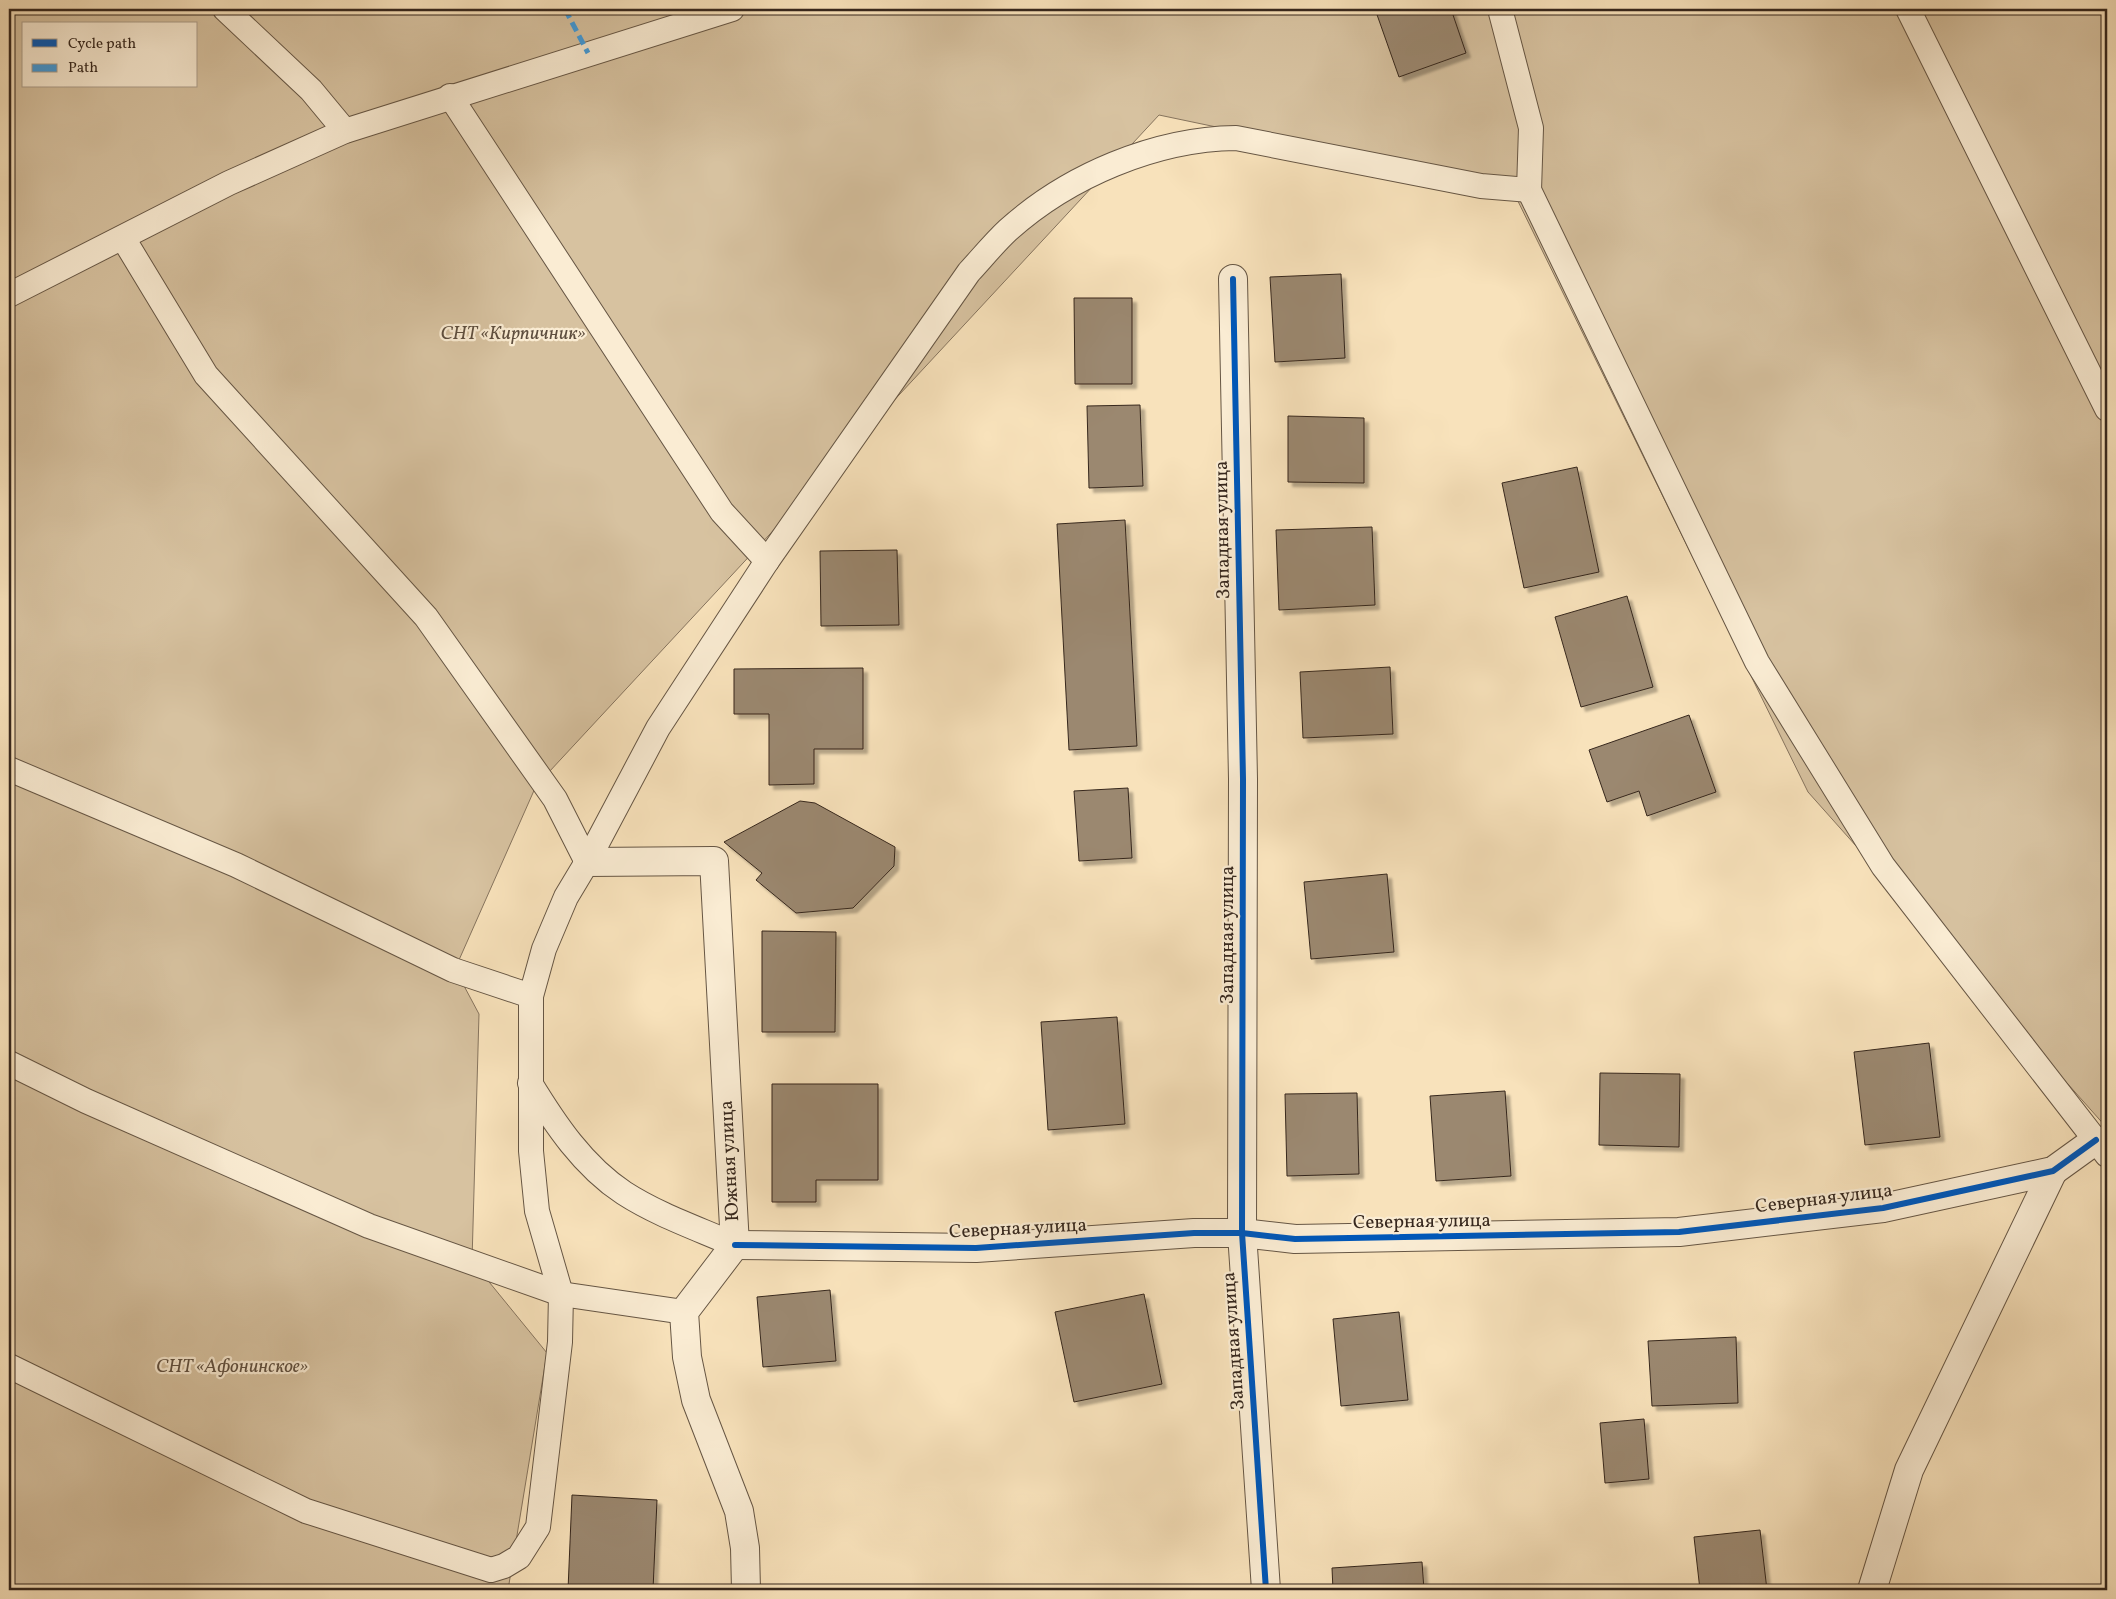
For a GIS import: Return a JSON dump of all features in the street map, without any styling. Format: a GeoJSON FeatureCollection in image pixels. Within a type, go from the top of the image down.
{"type":"FeatureCollection","features":[{"type":"Feature","properties":{"kind":"street","name":"Западная улица"},"geometry":{"type":"LineString","coordinates":[[1233,279],[1243,779],[1242,1233],[1266,1590]]}},
{"type":"Feature","properties":{"kind":"street","name":"Южная улица"},"geometry":{"type":"LineString","coordinates":[[587,862],[714,861],[735,1245],[684,1312]]}},
{"type":"Feature","properties":{"kind":"street","name":"Северная улица"},"geometry":{"type":"LineString","coordinates":[[735,1245],[976,1248],[1194,1234],[1242,1233],[1295,1239],[1679,1232],[1883,1208],[2053,1171],[2101,1148]]}},
{"type":"Feature","properties":{"kind":"street","name":"Северная улица"},"geometry":{"type":"LineString","coordinates":[[1872,1590],[1909,1470],[2053,1171]]}},
{"type":"Feature","properties":{"kind":"street"},"geometry":{"type":"LineString","coordinates":[[684,1312],[687,1357],[696,1400],[739,1511],[746,1548],[746,1590]]}},
{"type":"Feature","properties":{"kind":"lane"},"geometry":{"type":"LineString","coordinates":[[225,9],[312,90],[345,131]]}},
{"type":"Feature","properties":{"kind":"lane"},"geometry":{"type":"LineString","coordinates":[[9,295],[229,183],[345,131],[450,96],[732,9]]}},
{"type":"Feature","properties":{"kind":"lane"},"geometry":{"type":"LineString","coordinates":[[1500,9],[1531,128],[1529,190],[1757,662],[1884,866],[2101,1148]]}},
{"type":"Feature","properties":{"kind":"lane"},"geometry":{"type":"LineString","coordinates":[[1908,9],[2107,409]]}},
{"type":"Feature","properties":{"kind":"lane"},"geometry":{"type":"LineString","coordinates":[[450,96],[722,512],[767,561]]}},
{"type":"Feature","properties":{"kind":"lane"},"geometry":{"type":"LineString","coordinates":[[9,1366],[306,1511],[491,1570],[504,1566],[519,1556],[538,1527],[560,1342],[562,1294],[537,1211],[531,1151],[529,1082],[531,996],[544,950],[562,906],[658,728],[767,561],[969,272],[1015,224],[1046,200],[1096,173],[1165,146],[1205,138],[1236,138],[1481,186],[1529,190]]}},
{"type":"Feature","properties":{"kind":"lane"},"geometry":{"type":"LineString","coordinates":[[122,238],[206,375],[426,617],[555,798],[587,862]]}},
{"type":"Feature","properties":{"kind":"lane"},"geometry":{"type":"LineString","coordinates":[[9,769],[236,865],[453,970],[531,996]]}},
{"type":"Feature","properties":{"kind":"lane"},"geometry":{"type":"LineString","coordinates":[[9,1063],[86,1101],[369,1226],[562,1294],[684,1312]]}},
{"type":"Feature","properties":{"kind":"lane"},"geometry":{"type":"LineString","coordinates":[[529,1082],[559,1130],[592,1165],[624,1193],[735,1245]]}},
{"type":"Feature","properties":{"kind":"green space"},"geometry":{"type":"Polygon","coordinates":[[[9,9],[2107,9],[2107,1128],[1808,792],[1512,189],[1159,115],[536,786],[455,969],[479,1014],[472,1261],[547,1353],[508,1590],[9,1590],[9,9]]]}},
{"type":"Feature","properties":{"kind":"building"},"geometry":{"type":"Polygon","coordinates":[[[1375,9],[1417,9],[1419,12],[1428,9],[1451,9],[1466,53],[1399,77],[1375,9]]]}},
{"type":"Feature","properties":{"kind":"building"},"geometry":{"type":"Polygon","coordinates":[[[1341,274],[1345,358],[1275,362],[1270,277],[1341,274]]]}},
{"type":"Feature","properties":{"kind":"building"},"geometry":{"type":"Polygon","coordinates":[[[1074,298],[1132,298],[1132,384],[1075,384],[1074,298]]]}},
{"type":"Feature","properties":{"kind":"building"},"geometry":{"type":"Polygon","coordinates":[[[1140,405],[1143,486],[1089,488],[1087,406],[1140,405]]]}},
{"type":"Feature","properties":{"kind":"building"},"geometry":{"type":"Polygon","coordinates":[[[1288,416],[1364,418],[1364,483],[1288,482],[1288,416]]]}},
{"type":"Feature","properties":{"kind":"building"},"geometry":{"type":"Polygon","coordinates":[[[1577,467],[1599,572],[1524,588],[1502,483],[1577,467]]]}},
{"type":"Feature","properties":{"kind":"building"},"geometry":{"type":"Polygon","coordinates":[[[1125,520],[1137,746],[1069,750],[1057,524],[1125,520]]]}},
{"type":"Feature","properties":{"kind":"building"},"geometry":{"type":"Polygon","coordinates":[[[1372,527],[1375,605],[1279,610],[1276,530],[1372,527]]]}},
{"type":"Feature","properties":{"kind":"building"},"geometry":{"type":"Polygon","coordinates":[[[897,550],[899,625],[821,626],[820,551],[897,550]]]}},
{"type":"Feature","properties":{"kind":"building"},"geometry":{"type":"Polygon","coordinates":[[[1627,596],[1653,687],[1581,707],[1555,617],[1627,596]]]}},
{"type":"Feature","properties":{"kind":"building"},"geometry":{"type":"Polygon","coordinates":[[[1390,667],[1393,734],[1303,738],[1300,672],[1390,667]]]}},
{"type":"Feature","properties":{"kind":"building"},"geometry":{"type":"Polygon","coordinates":[[[863,668],[863,749],[814,749],[814,784],[769,785],[769,714],[734,714],[734,669],[863,668]]]}},
{"type":"Feature","properties":{"kind":"building"},"geometry":{"type":"Polygon","coordinates":[[[1689,715],[1716,792],[1647,816],[1639,791],[1607,802],[1589,750],[1689,715]]]}},
{"type":"Feature","properties":{"kind":"building"},"geometry":{"type":"Polygon","coordinates":[[[1128,788],[1132,858],[1079,861],[1074,791],[1128,788]]]}},
{"type":"Feature","properties":{"kind":"building"},"geometry":{"type":"Polygon","coordinates":[[[800,801],[815,803],[895,847],[894,866],[853,908],[796,913],[756,880],[762,873],[724,842],[800,801]]]}},
{"type":"Feature","properties":{"kind":"building"},"geometry":{"type":"Polygon","coordinates":[[[1387,874],[1394,952],[1311,959],[1304,882],[1387,874]]]}},
{"type":"Feature","properties":{"kind":"building"},"geometry":{"type":"Polygon","coordinates":[[[762,931],[836,932],[835,1032],[762,1032],[762,931]]]}},
{"type":"Feature","properties":{"kind":"building"},"geometry":{"type":"Polygon","coordinates":[[[1117,1017],[1125,1124],[1048,1130],[1041,1022],[1117,1017]]]}},
{"type":"Feature","properties":{"kind":"building"},"geometry":{"type":"Polygon","coordinates":[[[1929,1043],[1940,1137],[1865,1145],[1854,1052],[1929,1043]]]}},
{"type":"Feature","properties":{"kind":"building"},"geometry":{"type":"Polygon","coordinates":[[[1600,1073],[1680,1074],[1679,1147],[1599,1145],[1600,1073]]]}},
{"type":"Feature","properties":{"kind":"building"},"geometry":{"type":"Polygon","coordinates":[[[772,1084],[878,1084],[878,1180],[816,1180],[816,1202],[772,1202],[772,1084]]]}},
{"type":"Feature","properties":{"kind":"building"},"geometry":{"type":"Polygon","coordinates":[[[1505,1091],[1511,1176],[1436,1181],[1430,1096],[1505,1091]]]}},
{"type":"Feature","properties":{"kind":"building"},"geometry":{"type":"Polygon","coordinates":[[[1357,1093],[1359,1174],[1287,1176],[1285,1094],[1357,1093]]]}},
{"type":"Feature","properties":{"kind":"building"},"geometry":{"type":"Polygon","coordinates":[[[830,1290],[836,1361],[763,1367],[757,1297],[830,1290]]]}},
{"type":"Feature","properties":{"kind":"building"},"geometry":{"type":"Polygon","coordinates":[[[1144,1294],[1162,1384],[1074,1402],[1055,1312],[1144,1294]]]}},
{"type":"Feature","properties":{"kind":"building"},"geometry":{"type":"Polygon","coordinates":[[[1399,1312],[1408,1400],[1341,1406],[1333,1319],[1399,1312]]]}},
{"type":"Feature","properties":{"kind":"building"},"geometry":{"type":"Polygon","coordinates":[[[1736,1337],[1738,1403],[1652,1406],[1648,1341],[1736,1337]]]}},
{"type":"Feature","properties":{"kind":"building"},"geometry":{"type":"Polygon","coordinates":[[[1644,1419],[1649,1479],[1605,1483],[1600,1423],[1644,1419]]]}},
{"type":"Feature","properties":{"kind":"building"},"geometry":{"type":"Polygon","coordinates":[[[572,1495],[657,1500],[653,1590],[568,1590],[572,1495]]]}},
{"type":"Feature","properties":{"kind":"building"},"geometry":{"type":"Polygon","coordinates":[[[1760,1530],[1767,1590],[1700,1590],[1694,1537],[1760,1530]]]}},
{"type":"Feature","properties":{"kind":"building"},"geometry":{"type":"Polygon","coordinates":[[[1422,1562],[1424,1590],[1333,1590],[1332,1568],[1422,1562]]]}},
{"type":"Feature","properties":{"kind":"marked path"},"geometry":{"type":"LineString","coordinates":[[565,9],[588,53]]}},
{"type":"Feature","properties":{"kind":"cycle path"},"geometry":{"type":"LineString","coordinates":[[1233,279],[1243,779],[1242,1233],[1266,1590]]}},
{"type":"Feature","properties":{"kind":"cycle path"},"geometry":{"type":"LineString","coordinates":[[735,1245],[976,1248],[1194,1233],[1242,1233],[1295,1239],[1679,1232],[1883,1208],[2053,1171],[2096,1140]]}},
{"type":"Feature","properties":{"kind":"park label","name":"СНТ «Кирпичник»"},"geometry":{"type":"Point","coordinates":[513,334]}},
{"type":"Feature","properties":{"kind":"park label","name":"СНТ «Афонинское»"},"geometry":{"type":"Point","coordinates":[232,1367]}}]}
